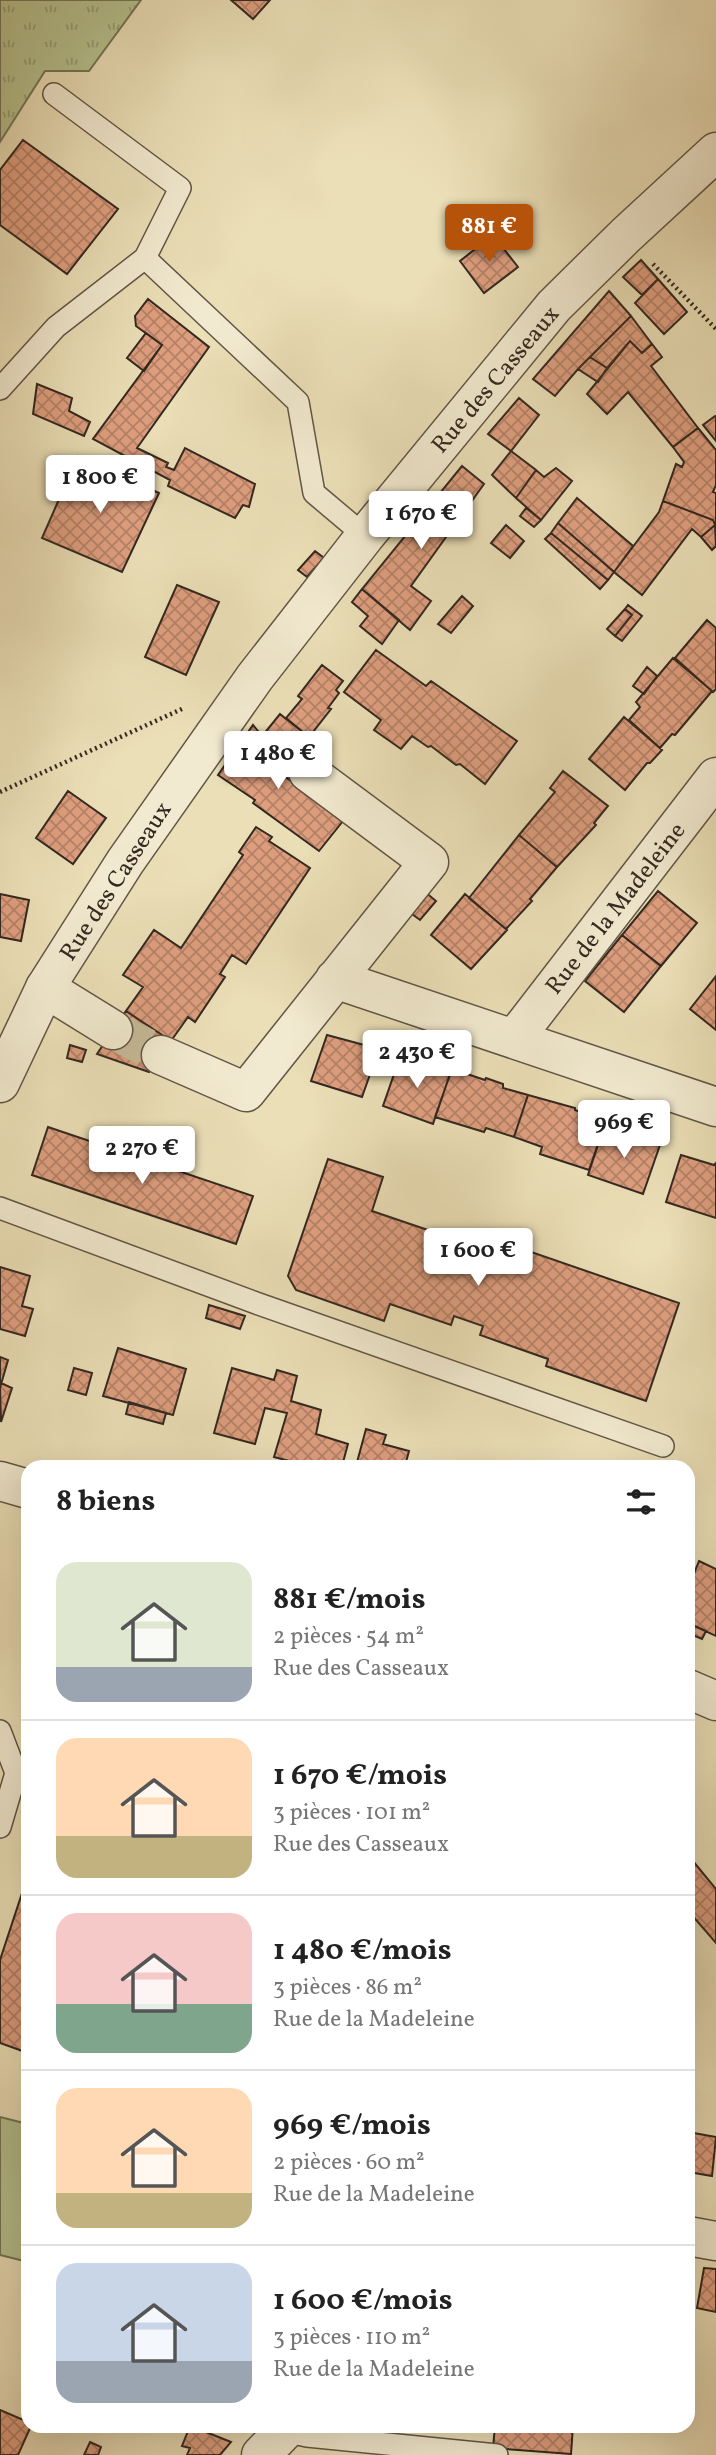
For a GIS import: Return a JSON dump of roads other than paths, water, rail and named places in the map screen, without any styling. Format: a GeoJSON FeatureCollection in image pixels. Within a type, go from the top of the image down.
{"type":"FeatureCollection","features":[{"type":"Feature","properties":{"kind":"street","name":"Rue des Casseaux"},"geometry":{"type":"LineString","coordinates":[[0,1083],[45,988],[125,862],[227,716],[365,536],[555,306],[626,235],[716,152]]}},
{"type":"Feature","properties":{"kind":"street"},"geometry":{"type":"LineString","coordinates":[[161,1055],[246,1092],[429,862],[308,772]]}},
{"type":"Feature","properties":{"kind":"street","name":"Rue de la Madeleine"},"geometry":{"type":"LineString","coordinates":[[514,1039],[716,777]]}},
{"type":"Feature","properties":{"kind":"street"},"geometry":{"type":"LineString","coordinates":[[335,979],[716,1107]]}},
{"type":"Feature","properties":{"kind":"street"},"geometry":{"type":"LineString","coordinates":[[45,988],[113,1030]]}},
{"type":"Feature","properties":{"kind":"street"},"geometry":{"type":"LineString","coordinates":[[0,1481],[21,1487]]}},
{"type":"Feature","properties":{"kind":"street"},"geometry":{"type":"LineString","coordinates":[[695,1692],[716,1701]]}},
{"type":"Feature","properties":{"kind":"street"},"geometry":{"type":"LineString","coordinates":[[695,2237],[716,2241]]}},
{"type":"Feature","properties":{"kind":"lane"},"geometry":{"type":"LineString","coordinates":[[0,389],[56,327],[145,258],[180,188],[54,94]]}},
{"type":"Feature","properties":{"kind":"lane"},"geometry":{"type":"LineString","coordinates":[[145,258],[298,402],[314,493],[365,536]]}},
{"type":"Feature","properties":{"kind":"lane"},"geometry":{"type":"LineString","coordinates":[[0,1208],[269,1308],[663,1446]]}},
{"type":"Feature","properties":{"kind":"lane"},"geometry":{"type":"LineString","coordinates":[[0,1731],[16,1773],[0,1827]]}},
{"type":"Feature","properties":{"kind":"lane"},"geometry":{"type":"LineString","coordinates":[[278,2437],[307,2436],[497,2455]]}},
{"type":"Feature","properties":{"kind":"tunnel"},"geometry":{"type":"LineString","coordinates":[[113,1030],[161,1055]]}}]}
